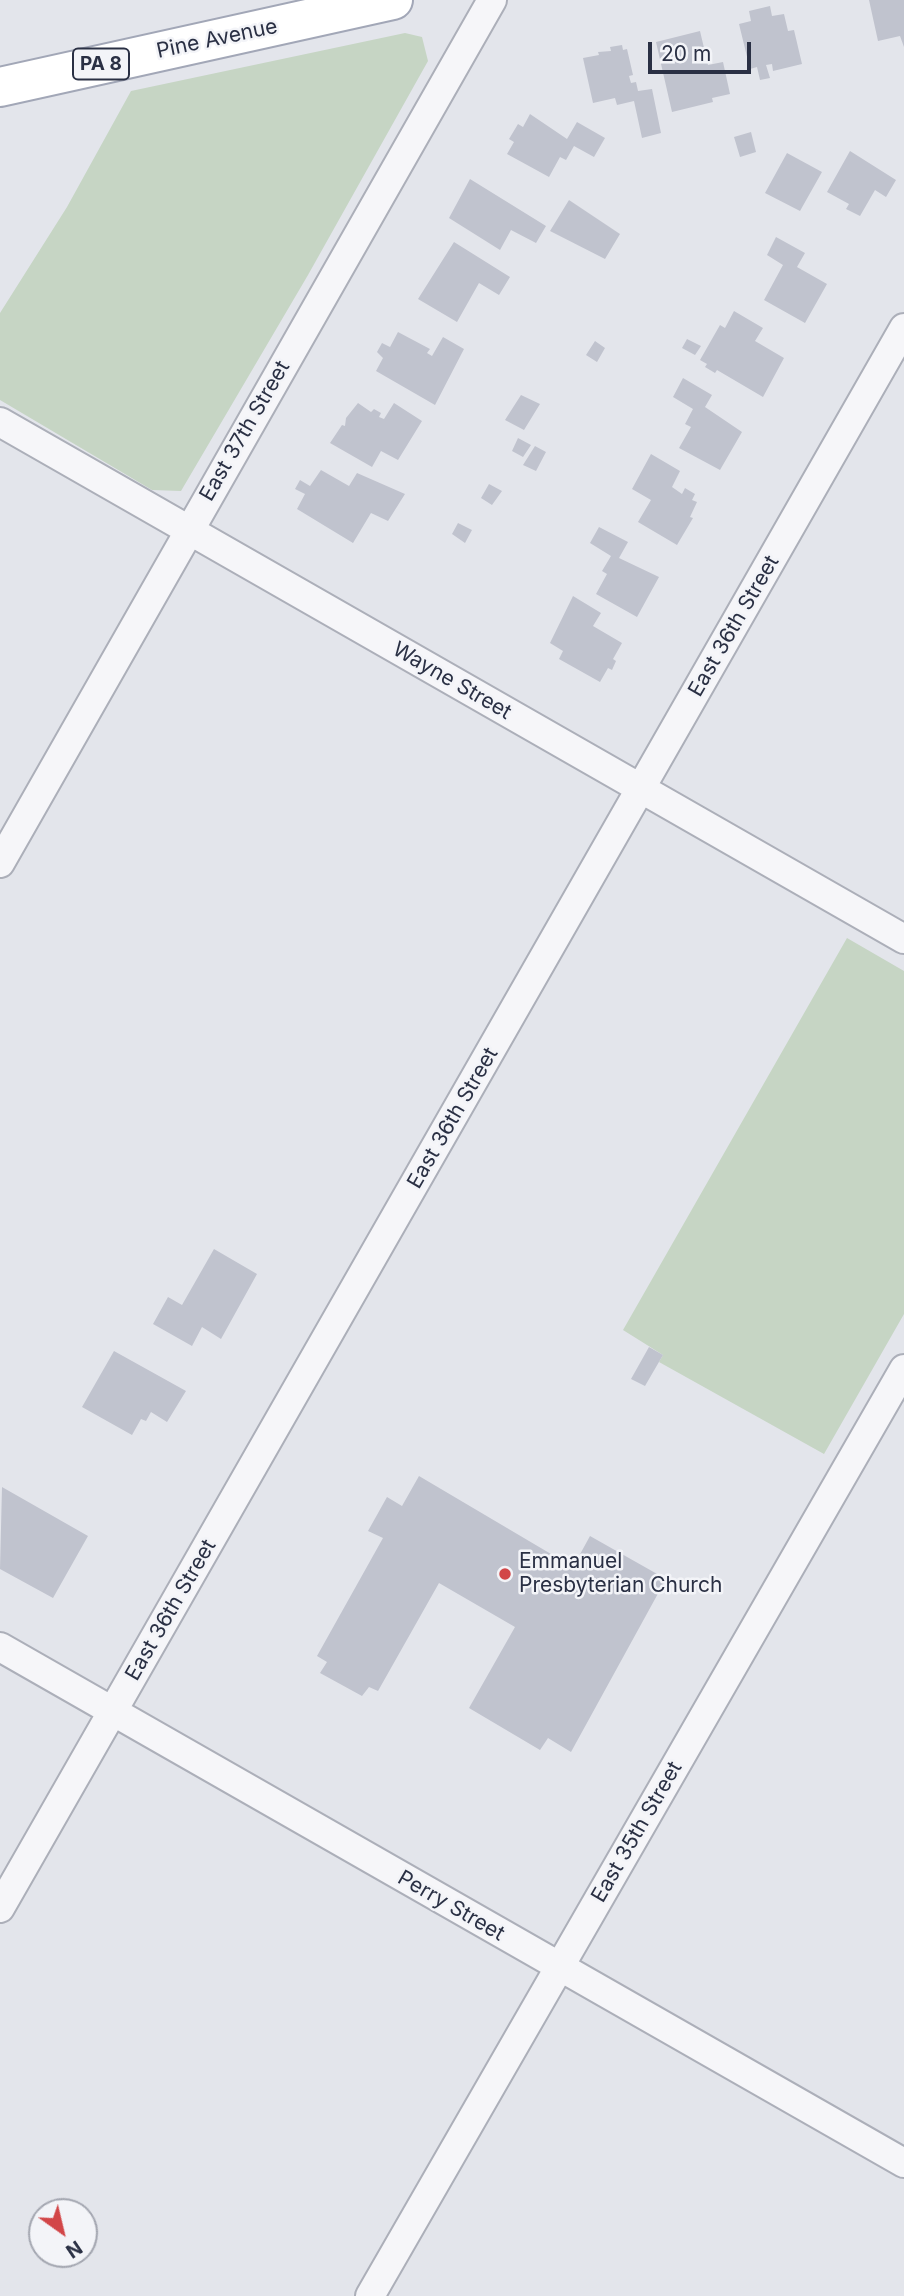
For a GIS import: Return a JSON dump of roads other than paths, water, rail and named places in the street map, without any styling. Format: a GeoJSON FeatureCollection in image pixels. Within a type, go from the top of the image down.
{"type":"FeatureCollection","features":[{"type":"Feature","properties":{"kind":"main road","name":"Pine Avenue"},"geometry":{"type":"LineString","coordinates":[[0,87],[393,0]]}},
{"type":"Feature","properties":{"kind":"street","name":"East 37th Street"},"geometry":{"type":"LineString","coordinates":[[0,863],[492,0]]}},
{"type":"Feature","properties":{"kind":"street","name":"East 36th Street"},"geometry":{"type":"LineString","coordinates":[[0,1908],[904,328]]}},
{"type":"Feature","properties":{"kind":"street","name":"Wayne Street"},"geometry":{"type":"LineString","coordinates":[[0,422],[904,939]]}},
{"type":"Feature","properties":{"kind":"street","name":"East 35th Street"},"geometry":{"type":"LineString","coordinates":[[370,2296],[904,1369]]}},
{"type":"Feature","properties":{"kind":"street","name":"Perry Street"},"geometry":{"type":"LineString","coordinates":[[0,1647],[904,2164]]}},
{"type":"Feature","properties":{"kind":"place","name":"Emmanuel Presbyterian Church"},"geometry":{"type":"Point","coordinates":[505,1574]}}]}
